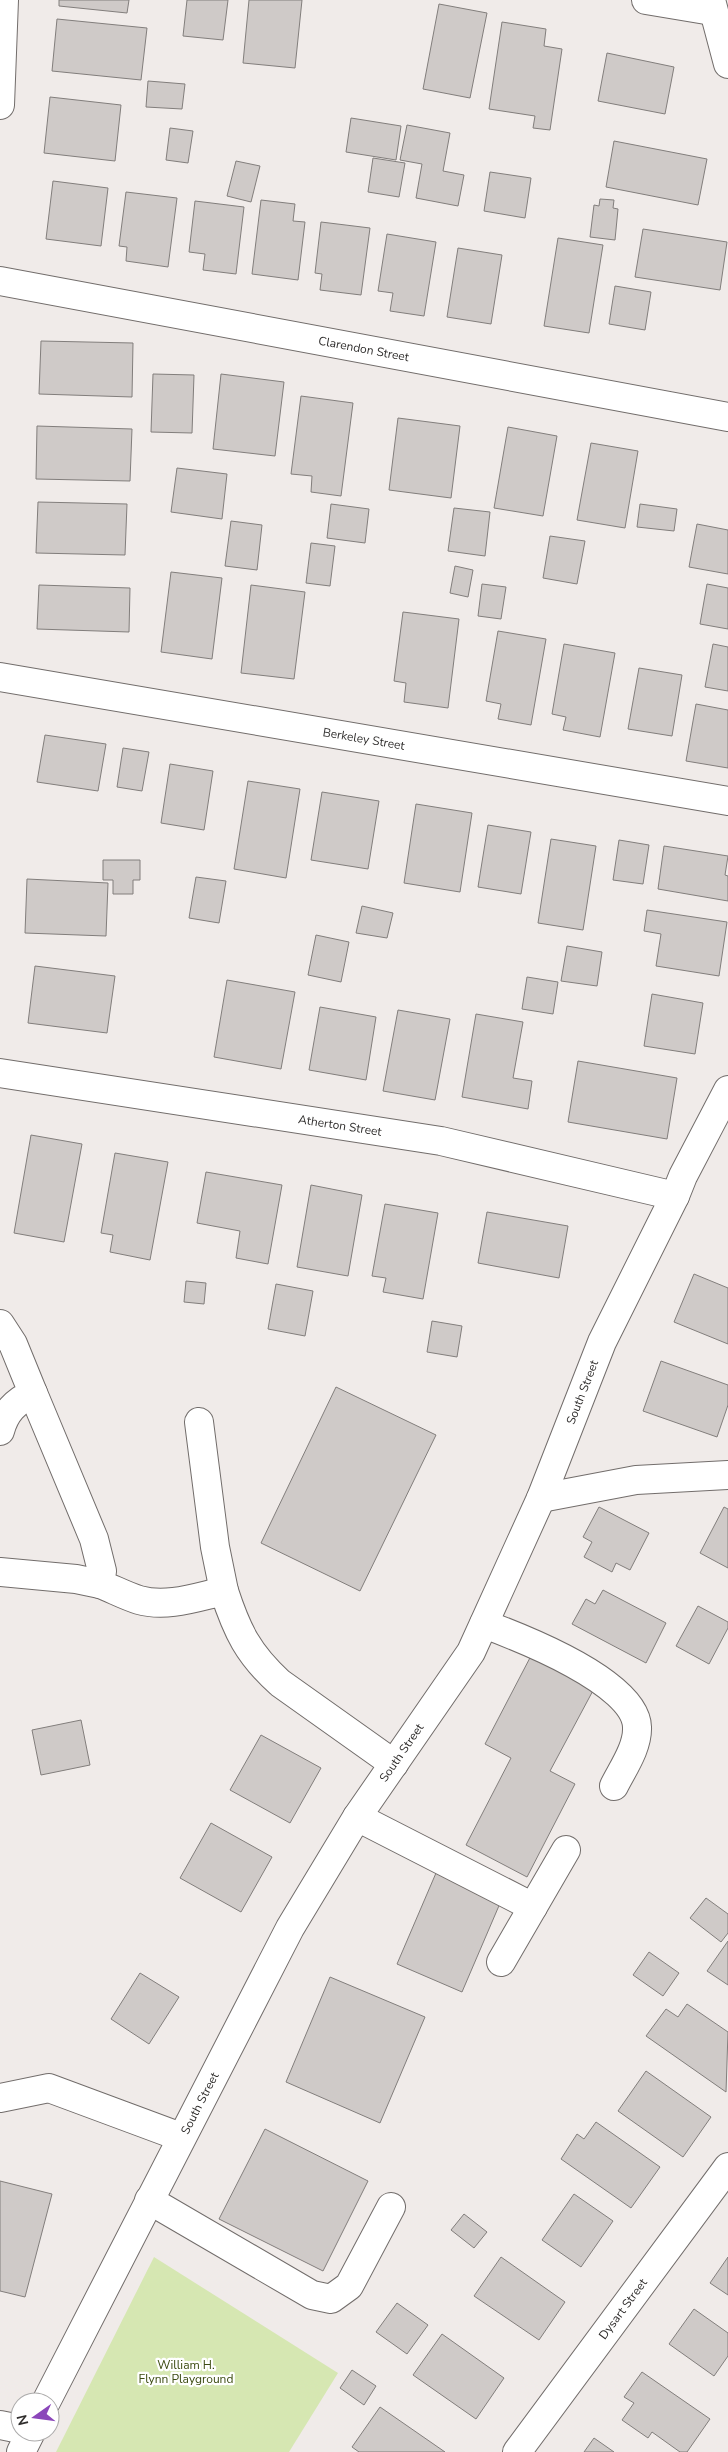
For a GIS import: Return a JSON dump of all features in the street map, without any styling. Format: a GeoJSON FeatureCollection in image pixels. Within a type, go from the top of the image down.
{"type":"FeatureCollection","features":[{"type":"Feature","properties":{"kind":"street"},"geometry":{"type":"LineString","coordinates":[[0,105],[4,0]]}},
{"type":"Feature","properties":{"kind":"street"},"geometry":{"type":"LineString","coordinates":[[646,0],[712,6],[728,64]]}},
{"type":"Feature","properties":{"kind":"street","name":"Clarendon Street"},"geometry":{"type":"LineString","coordinates":[[0,281],[728,417]]}},
{"type":"Feature","properties":{"kind":"street","name":"Berkeley Street"},"geometry":{"type":"LineString","coordinates":[[0,677],[728,801]]}},
{"type":"Feature","properties":{"kind":"street","name":"Atherton Street"},"geometry":{"type":"LineString","coordinates":[[0,1074],[441,1140],[676,1196]]}},
{"type":"Feature","properties":{"kind":"street","name":"South Street"},"geometry":{"type":"LineString","coordinates":[[51,2392],[290,1928],[357,1817],[471,1652],[541,1498],[602,1342],[676,1196],[683,1176],[728,1090]]}},
{"type":"Feature","properties":{"kind":"street"},"geometry":{"type":"LineString","coordinates":[[0,1324],[13,1344],[32,1394],[94,1538],[102,1571],[100,1584]]}},
{"type":"Feature","properties":{"kind":"street"},"geometry":{"type":"LineString","coordinates":[[0,1430],[10,1409],[21,1399],[32,1394]]}},
{"type":"Feature","properties":{"kind":"street"},"geometry":{"type":"LineString","coordinates":[[199,1422],[215,1547],[224,1591],[241,1635],[252,1655],[280,1683],[394,1764]]}},
{"type":"Feature","properties":{"kind":"street"},"geometry":{"type":"LineString","coordinates":[[541,1498],[636,1480],[728,1475]]}},
{"type":"Feature","properties":{"kind":"street"},"geometry":{"type":"LineString","coordinates":[[0,1572],[68,1578],[100,1584],[140,1600],[156,1603],[172,1602],[224,1591]]}},
{"type":"Feature","properties":{"kind":"street"},"geometry":{"type":"LineString","coordinates":[[484,1624],[534,1643],[563,1657],[615,1691],[634,1714],[637,1726],[635,1743],[614,1786]]}},
{"type":"Feature","properties":{"kind":"street"},"geometry":{"type":"LineString","coordinates":[[357,1817],[533,1907]]}},
{"type":"Feature","properties":{"kind":"street"},"geometry":{"type":"LineString","coordinates":[[501,1962],[566,1850]]}},
{"type":"Feature","properties":{"kind":"street"},"geometry":{"type":"LineString","coordinates":[[0,2098],[49,2088],[181,2137]]}},
{"type":"Feature","properties":{"kind":"street","name":"Dysart Street"},"geometry":{"type":"LineString","coordinates":[[517,2452],[728,2167]]}},
{"type":"Feature","properties":{"kind":"street"},"geometry":{"type":"LineString","coordinates":[[149,2200],[312,2295],[331,2299],[349,2286],[391,2207]]}},
{"type":"Feature","properties":{"kind":"green space","name":"William H. Flynn Playground"},"geometry":{"type":"Polygon","coordinates":[[[154,2257],[338,2373],[289,2452],[56,2452],[154,2257]]]}},
{"type":"Feature","properties":{"kind":"building"},"geometry":{"type":"Polygon","coordinates":[[[59,0],[129,0],[127,13],[59,6],[59,0]]]}},
{"type":"Feature","properties":{"kind":"building"},"geometry":{"type":"Polygon","coordinates":[[[187,0],[228,0],[223,40],[183,36],[187,0]]]}},
{"type":"Feature","properties":{"kind":"building"},"geometry":{"type":"Polygon","coordinates":[[[249,0],[302,0],[295,68],[243,63],[249,0]]]}},
{"type":"Feature","properties":{"kind":"building"},"geometry":{"type":"Polygon","coordinates":[[[439,4],[487,13],[470,98],[423,89],[439,4]]]}},
{"type":"Feature","properties":{"kind":"building"},"geometry":{"type":"Polygon","coordinates":[[[57,19],[147,28],[141,80],[52,71],[57,19]]]}},
{"type":"Feature","properties":{"kind":"building"},"geometry":{"type":"Polygon","coordinates":[[[502,22],[546,29],[544,46],[562,49],[550,130],[533,128],[535,116],[489,109],[502,22]]]}},
{"type":"Feature","properties":{"kind":"building"},"geometry":{"type":"Polygon","coordinates":[[[607,53],[674,67],[665,114],[598,101],[607,53]]]}},
{"type":"Feature","properties":{"kind":"building"},"geometry":{"type":"Polygon","coordinates":[[[148,81],[185,84],[182,109],[146,107],[148,81]]]}},
{"type":"Feature","properties":{"kind":"building"},"geometry":{"type":"Polygon","coordinates":[[[50,97],[121,105],[115,161],[44,153],[50,97]]]}},
{"type":"Feature","properties":{"kind":"building"},"geometry":{"type":"Polygon","coordinates":[[[351,118],[401,126],[396,160],[346,152],[351,118]]]}},
{"type":"Feature","properties":{"kind":"building"},"geometry":{"type":"Polygon","coordinates":[[[407,125],[450,133],[443,171],[464,175],[458,206],[416,198],[422,164],[400,160],[407,125]]]}},
{"type":"Feature","properties":{"kind":"building"},"geometry":{"type":"Polygon","coordinates":[[[170,128],[193,131],[188,163],[166,160],[170,128]]]}},
{"type":"Feature","properties":{"kind":"building"},"geometry":{"type":"Polygon","coordinates":[[[614,141],[707,159],[698,205],[606,187],[614,141]]]}},
{"type":"Feature","properties":{"kind":"building"},"geometry":{"type":"Polygon","coordinates":[[[373,158],[405,163],[399,197],[368,192],[373,158]]]}},
{"type":"Feature","properties":{"kind":"building"},"geometry":{"type":"Polygon","coordinates":[[[236,161],[260,166],[251,202],[227,196],[236,161]]]}},
{"type":"Feature","properties":{"kind":"building"},"geometry":{"type":"Polygon","coordinates":[[[490,172],[531,178],[525,218],[484,211],[490,172]]]}},
{"type":"Feature","properties":{"kind":"building"},"geometry":{"type":"Polygon","coordinates":[[[53,181],[108,188],[101,246],[46,239],[53,181]]]}},
{"type":"Feature","properties":{"kind":"building"},"geometry":{"type":"Polygon","coordinates":[[[126,192],[177,198],[168,267],[126,261],[127,247],[119,246],[126,192]]]}},
{"type":"Feature","properties":{"kind":"building"},"geometry":{"type":"Polygon","coordinates":[[[600,199],[614,200],[613,208],[618,209],[615,240],[590,237],[594,205],[599,206],[600,199]]]}},
{"type":"Feature","properties":{"kind":"building"},"geometry":{"type":"Polygon","coordinates":[[[261,200],[295,204],[293,221],[305,222],[298,280],[252,274],[261,200]]]}},
{"type":"Feature","properties":{"kind":"building"},"geometry":{"type":"Polygon","coordinates":[[[195,201],[244,207],[236,274],[203,270],[205,254],[189,252],[195,201]]]}},
{"type":"Feature","properties":{"kind":"building"},"geometry":{"type":"Polygon","coordinates":[[[321,222],[370,228],[361,295],[320,290],[322,274],[315,273],[321,222]]]}},
{"type":"Feature","properties":{"kind":"building"},"geometry":{"type":"Polygon","coordinates":[[[643,229],[727,242],[720,290],[635,277],[643,229]]]}},
{"type":"Feature","properties":{"kind":"building"},"geometry":{"type":"Polygon","coordinates":[[[387,234],[436,242],[424,316],[390,311],[393,293],[378,291],[387,234]]]}},
{"type":"Feature","properties":{"kind":"building"},"geometry":{"type":"Polygon","coordinates":[[[558,238],[603,245],[589,333],[544,326],[558,238]]]}},
{"type":"Feature","properties":{"kind":"building"},"geometry":{"type":"Polygon","coordinates":[[[458,248],[502,255],[491,324],[447,317],[458,248]]]}},
{"type":"Feature","properties":{"kind":"building"},"geometry":{"type":"Polygon","coordinates":[[[615,286],[651,292],[645,330],[609,324],[615,286]]]}},
{"type":"Feature","properties":{"kind":"building"},"geometry":{"type":"Polygon","coordinates":[[[41,341],[133,343],[132,397],[39,394],[41,341]]]}},
{"type":"Feature","properties":{"kind":"building"},"geometry":{"type":"Polygon","coordinates":[[[153,374],[194,375],[192,433],[151,432],[153,374]]]}},
{"type":"Feature","properties":{"kind":"building"},"geometry":{"type":"Polygon","coordinates":[[[221,374],[284,382],[275,456],[213,449],[221,374]]]}},
{"type":"Feature","properties":{"kind":"building"},"geometry":{"type":"Polygon","coordinates":[[[301,396],[353,403],[341,496],[311,492],[312,476],[291,474],[301,396]]]}},
{"type":"Feature","properties":{"kind":"building"},"geometry":{"type":"Polygon","coordinates":[[[398,418],[460,426],[451,498],[389,490],[398,418]]]}},
{"type":"Feature","properties":{"kind":"building"},"geometry":{"type":"Polygon","coordinates":[[[37,426],[132,429],[130,481],[36,479],[37,426]]]}},
{"type":"Feature","properties":{"kind":"building"},"geometry":{"type":"Polygon","coordinates":[[[508,427],[557,436],[543,516],[494,508],[508,427]]]}},
{"type":"Feature","properties":{"kind":"building"},"geometry":{"type":"Polygon","coordinates":[[[591,443],[638,451],[625,528],[577,520],[591,443]]]}},
{"type":"Feature","properties":{"kind":"building"},"geometry":{"type":"Polygon","coordinates":[[[177,468],[227,474],[222,519],[171,512],[177,468]]]}},
{"type":"Feature","properties":{"kind":"building"},"geometry":{"type":"Polygon","coordinates":[[[38,502],[127,504],[125,555],[36,553],[38,502]]]}},
{"type":"Feature","properties":{"kind":"building"},"geometry":{"type":"Polygon","coordinates":[[[331,504],[369,509],[365,543],[327,538],[331,504]]]}},
{"type":"Feature","properties":{"kind":"building"},"geometry":{"type":"Polygon","coordinates":[[[640,504],[677,509],[674,531],[637,527],[640,504]]]}},
{"type":"Feature","properties":{"kind":"building"},"geometry":{"type":"Polygon","coordinates":[[[454,508],[490,512],[485,556],[448,551],[454,508]]]}},
{"type":"Feature","properties":{"kind":"building"},"geometry":{"type":"Polygon","coordinates":[[[231,521],[262,525],[257,570],[225,566],[231,521]]]}},
{"type":"Feature","properties":{"kind":"building"},"geometry":{"type":"Polygon","coordinates":[[[697,524],[728,530],[728,574],[689,567],[697,524]]]}},
{"type":"Feature","properties":{"kind":"building"},"geometry":{"type":"Polygon","coordinates":[[[550,536],[585,541],[577,584],[543,578],[550,536]]]}},
{"type":"Feature","properties":{"kind":"building"},"geometry":{"type":"Polygon","coordinates":[[[311,543],[335,546],[330,586],[306,583],[311,543]]]}},
{"type":"Feature","properties":{"kind":"building"},"geometry":{"type":"Polygon","coordinates":[[[455,566],[473,570],[468,597],[450,593],[455,566]]]}},
{"type":"Feature","properties":{"kind":"building"},"geometry":{"type":"Polygon","coordinates":[[[171,572],[222,578],[212,659],[161,652],[171,572]]]}},
{"type":"Feature","properties":{"kind":"building"},"geometry":{"type":"Polygon","coordinates":[[[482,584],[506,587],[501,619],[478,616],[482,584]]]}},
{"type":"Feature","properties":{"kind":"building"},"geometry":{"type":"Polygon","coordinates":[[[707,584],[728,588],[728,629],[700,624],[707,584]]]}},
{"type":"Feature","properties":{"kind":"building"},"geometry":{"type":"Polygon","coordinates":[[[39,585],[130,588],[129,632],[37,629],[39,585]]]}},
{"type":"Feature","properties":{"kind":"building"},"geometry":{"type":"Polygon","coordinates":[[[251,585],[305,592],[294,679],[241,673],[251,585]]]}},
{"type":"Feature","properties":{"kind":"building"},"geometry":{"type":"Polygon","coordinates":[[[403,612],[459,619],[448,708],[404,702],[406,683],[394,681],[403,612]]]}},
{"type":"Feature","properties":{"kind":"building"},"geometry":{"type":"Polygon","coordinates":[[[498,631],[546,639],[531,725],[498,719],[501,704],[486,701],[498,631]]]}},
{"type":"Feature","properties":{"kind":"building"},"geometry":{"type":"Polygon","coordinates":[[[564,644],[615,653],[600,737],[563,730],[566,717],[552,714],[564,644]]]}},
{"type":"Feature","properties":{"kind":"building"},"geometry":{"type":"Polygon","coordinates":[[[713,644],[728,647],[728,691],[705,687],[713,644]]]}},
{"type":"Feature","properties":{"kind":"building"},"geometry":{"type":"Polygon","coordinates":[[[639,668],[682,675],[672,736],[628,729],[639,668]]]}},
{"type":"Feature","properties":{"kind":"building"},"geometry":{"type":"Polygon","coordinates":[[[696,704],[728,710],[728,768],[686,761],[696,704]]]}},
{"type":"Feature","properties":{"kind":"building"},"geometry":{"type":"Polygon","coordinates":[[[45,735],[106,744],[98,791],[37,782],[45,735]]]}},
{"type":"Feature","properties":{"kind":"building"},"geometry":{"type":"Polygon","coordinates":[[[123,748],[149,752],[142,791],[117,787],[123,748]]]}},
{"type":"Feature","properties":{"kind":"building"},"geometry":{"type":"Polygon","coordinates":[[[170,764],[213,771],[204,830],[161,823],[170,764]]]}},
{"type":"Feature","properties":{"kind":"building"},"geometry":{"type":"Polygon","coordinates":[[[248,781],[300,789],[286,878],[234,869],[248,781]]]}},
{"type":"Feature","properties":{"kind":"building"},"geometry":{"type":"Polygon","coordinates":[[[322,792],[379,801],[368,869],[311,860],[322,792]]]}},
{"type":"Feature","properties":{"kind":"building"},"geometry":{"type":"Polygon","coordinates":[[[416,804],[472,813],[460,892],[404,883],[416,804]]]}},
{"type":"Feature","properties":{"kind":"building"},"geometry":{"type":"Polygon","coordinates":[[[488,825],[531,832],[521,894],[478,887],[488,825]]]}},
{"type":"Feature","properties":{"kind":"building"},"geometry":{"type":"Polygon","coordinates":[[[551,839],[596,846],[583,930],[538,923],[551,839]]]}},
{"type":"Feature","properties":{"kind":"building"},"geometry":{"type":"Polygon","coordinates":[[[619,840],[649,845],[643,884],[613,880],[619,840]]]}},
{"type":"Feature","properties":{"kind":"building"},"geometry":{"type":"Polygon","coordinates":[[[664,846],[728,856],[725,875],[728,876],[728,901],[658,889],[664,846]]]}},
{"type":"Feature","properties":{"kind":"building"},"geometry":{"type":"Polygon","coordinates":[[[103,860],[140,860],[140,880],[133,880],[133,894],[113,894],[113,880],[103,880],[103,860]]]}},
{"type":"Feature","properties":{"kind":"building"},"geometry":{"type":"Polygon","coordinates":[[[196,877],[226,881],[219,923],[189,918],[196,877]]]}},
{"type":"Feature","properties":{"kind":"building"},"geometry":{"type":"Polygon","coordinates":[[[27,879],[108,883],[106,936],[25,933],[27,879]]]}},
{"type":"Feature","properties":{"kind":"building"},"geometry":{"type":"Polygon","coordinates":[[[362,906],[393,913],[387,938],[356,933],[362,906]]]}},
{"type":"Feature","properties":{"kind":"building"},"geometry":{"type":"Polygon","coordinates":[[[647,910],[727,922],[719,976],[656,966],[661,934],[644,931],[647,910]]]}},
{"type":"Feature","properties":{"kind":"building"},"geometry":{"type":"Polygon","coordinates":[[[316,935],[349,942],[341,982],[308,975],[316,935]]]}},
{"type":"Feature","properties":{"kind":"building"},"geometry":{"type":"Polygon","coordinates":[[[567,946],[602,952],[597,986],[561,981],[567,946]]]}},
{"type":"Feature","properties":{"kind":"building"},"geometry":{"type":"Polygon","coordinates":[[[35,966],[115,976],[107,1033],[28,1023],[35,966]]]}},
{"type":"Feature","properties":{"kind":"building"},"geometry":{"type":"Polygon","coordinates":[[[527,977],[558,982],[553,1014],[522,1009],[527,977]]]}},
{"type":"Feature","properties":{"kind":"building"},"geometry":{"type":"Polygon","coordinates":[[[227,980],[295,992],[281,1069],[214,1057],[227,980]]]}},
{"type":"Feature","properties":{"kind":"building"},"geometry":{"type":"Polygon","coordinates":[[[652,994],[703,1003],[695,1054],[644,1046],[652,994]]]}},
{"type":"Feature","properties":{"kind":"building"},"geometry":{"type":"Polygon","coordinates":[[[320,1007],[376,1017],[366,1080],[309,1070],[320,1007]]]}},
{"type":"Feature","properties":{"kind":"building"},"geometry":{"type":"Polygon","coordinates":[[[398,1010],[450,1019],[435,1100],[383,1091],[398,1010]]]}},
{"type":"Feature","properties":{"kind":"building"},"geometry":{"type":"Polygon","coordinates":[[[476,1014],[523,1022],[513,1078],[532,1081],[528,1109],[462,1097],[476,1014]]]}},
{"type":"Feature","properties":{"kind":"building"},"geometry":{"type":"Polygon","coordinates":[[[578,1061],[677,1078],[667,1139],[568,1122],[578,1061]]]}},
{"type":"Feature","properties":{"kind":"building"},"geometry":{"type":"Polygon","coordinates":[[[31,1135],[82,1144],[64,1242],[14,1233],[31,1135]]]}},
{"type":"Feature","properties":{"kind":"building"},"geometry":{"type":"Polygon","coordinates":[[[115,1153],[168,1162],[150,1260],[110,1252],[113,1235],[101,1233],[115,1153]]]}},
{"type":"Feature","properties":{"kind":"building"},"geometry":{"type":"Polygon","coordinates":[[[206,1172],[282,1185],[268,1264],[236,1258],[240,1231],[197,1223],[206,1172]]]}},
{"type":"Feature","properties":{"kind":"building"},"geometry":{"type":"Polygon","coordinates":[[[311,1185],[362,1195],[348,1276],[297,1267],[311,1185]]]}},
{"type":"Feature","properties":{"kind":"building"},"geometry":{"type":"Polygon","coordinates":[[[385,1204],[438,1213],[423,1299],[383,1292],[386,1278],[372,1276],[385,1204]]]}},
{"type":"Feature","properties":{"kind":"building"},"geometry":{"type":"Polygon","coordinates":[[[487,1212],[568,1226],[559,1278],[478,1263],[487,1212]]]}},
{"type":"Feature","properties":{"kind":"building"},"geometry":{"type":"Polygon","coordinates":[[[694,1274],[728,1288],[728,1344],[674,1322],[694,1274]]]}},
{"type":"Feature","properties":{"kind":"building"},"geometry":{"type":"Polygon","coordinates":[[[186,1281],[206,1283],[204,1304],[184,1302],[186,1281]]]}},
{"type":"Feature","properties":{"kind":"building"},"geometry":{"type":"Polygon","coordinates":[[[276,1284],[313,1291],[305,1336],[268,1329],[276,1284]]]}},
{"type":"Feature","properties":{"kind":"building"},"geometry":{"type":"Polygon","coordinates":[[[432,1321],[462,1326],[457,1357],[427,1352],[432,1321]]]}},
{"type":"Feature","properties":{"kind":"building"},"geometry":{"type":"Polygon","coordinates":[[[661,1361],[728,1385],[728,1405],[717,1437],[643,1411],[661,1361]]]}},
{"type":"Feature","properties":{"kind":"building"},"geometry":{"type":"Polygon","coordinates":[[[336,1387],[436,1435],[360,1591],[261,1543],[336,1387]]]}},
{"type":"Feature","properties":{"kind":"building"},"geometry":{"type":"Polygon","coordinates":[[[599,1507],[649,1533],[630,1570],[616,1563],[612,1572],[584,1557],[592,1542],[583,1537],[599,1507]]]}},
{"type":"Feature","properties":{"kind":"building"},"geometry":{"type":"Polygon","coordinates":[[[724,1507],[728,1509],[728,1568],[700,1553],[724,1507]]]}},
{"type":"Feature","properties":{"kind":"building"},"geometry":{"type":"Polygon","coordinates":[[[603,1590],[666,1623],[646,1663],[572,1624],[586,1599],[595,1604],[603,1590]]]}},
{"type":"Feature","properties":{"kind":"building"},"geometry":{"type":"Polygon","coordinates":[[[698,1606],[728,1622],[728,1628],[709,1664],[676,1646],[698,1606]]]}},
{"type":"Feature","properties":{"kind":"building"},"geometry":{"type":"Polygon","coordinates":[[[533,1652],[596,1685],[550,1771],[575,1784],[527,1877],[466,1845],[511,1758],[485,1744],[533,1652]]]}},
{"type":"Feature","properties":{"kind":"building"},"geometry":{"type":"Polygon","coordinates":[[[81,1720],[90,1765],[41,1775],[32,1730],[81,1720]]]}},
{"type":"Feature","properties":{"kind":"building"},"geometry":{"type":"Polygon","coordinates":[[[261,1735],[321,1768],[290,1823],[230,1790],[261,1735]]]}},
{"type":"Feature","properties":{"kind":"building"},"geometry":{"type":"Polygon","coordinates":[[[211,1823],[272,1857],[241,1912],[180,1878],[211,1823]]]}},
{"type":"Feature","properties":{"kind":"building"},"geometry":{"type":"Polygon","coordinates":[[[436,1873],[501,1901],[462,1992],[397,1964],[436,1873]]]}},
{"type":"Feature","properties":{"kind":"building"},"geometry":{"type":"Polygon","coordinates":[[[706,1898],[728,1914],[728,1933],[721,1942],[690,1918],[706,1898]]]}},
{"type":"Feature","properties":{"kind":"building"},"geometry":{"type":"Polygon","coordinates":[[[728,1941],[728,1985],[707,1971],[728,1941]]]}},
{"type":"Feature","properties":{"kind":"building"},"geometry":{"type":"Polygon","coordinates":[[[649,1952],[679,1973],[663,1996],[633,1975],[649,1952]]]}},
{"type":"Feature","properties":{"kind":"building"},"geometry":{"type":"Polygon","coordinates":[[[140,1973],[179,1997],[149,2044],[111,2019],[140,1973]]]}},
{"type":"Feature","properties":{"kind":"building"},"geometry":{"type":"Polygon","coordinates":[[[330,1977],[425,2017],[380,2123],[286,2082],[330,1977]]]}},
{"type":"Feature","properties":{"kind":"building"},"geometry":{"type":"Polygon","coordinates":[[[687,2004],[728,2032],[726,2092],[646,2036],[666,2009],[678,2017],[687,2004]]]}},
{"type":"Feature","properties":{"kind":"building"},"geometry":{"type":"Polygon","coordinates":[[[646,2071],[711,2117],[683,2157],[618,2111],[646,2071]]]}},
{"type":"Feature","properties":{"kind":"building"},"geometry":{"type":"Polygon","coordinates":[[[596,2122],[660,2167],[631,2208],[561,2159],[577,2134],[584,2139],[596,2122]]]}},
{"type":"Feature","properties":{"kind":"building"},"geometry":{"type":"Polygon","coordinates":[[[265,2129],[368,2181],[323,2271],[219,2219],[265,2129]]]}},
{"type":"Feature","properties":{"kind":"building"},"geometry":{"type":"Polygon","coordinates":[[[0,2181],[52,2194],[25,2297],[0,2291],[0,2181]]]}},
{"type":"Feature","properties":{"kind":"building"},"geometry":{"type":"Polygon","coordinates":[[[574,2194],[613,2221],[581,2267],[542,2240],[574,2194]]]}},
{"type":"Feature","properties":{"kind":"building"},"geometry":{"type":"Polygon","coordinates":[[[464,2214],[487,2232],[474,2248],[451,2230],[464,2214]]]}},
{"type":"Feature","properties":{"kind":"building"},"geometry":{"type":"Polygon","coordinates":[[[501,2257],[565,2302],[539,2340],[474,2296],[501,2257]]]}},
{"type":"Feature","properties":{"kind":"building"},"geometry":{"type":"Polygon","coordinates":[[[728,2257],[728,2295],[710,2283],[728,2257]]]}},
{"type":"Feature","properties":{"kind":"building"},"geometry":{"type":"Polygon","coordinates":[[[397,2303],[428,2325],[407,2354],[376,2332],[397,2303]]]}},
{"type":"Feature","properties":{"kind":"building"},"geometry":{"type":"Polygon","coordinates":[[[694,2309],[728,2333],[728,2356],[714,2376],[669,2344],[694,2309]]]}},
{"type":"Feature","properties":{"kind":"building"},"geometry":{"type":"Polygon","coordinates":[[[442,2334],[504,2378],[476,2419],[413,2375],[442,2334]]]}},
{"type":"Feature","properties":{"kind":"building"},"geometry":{"type":"Polygon","coordinates":[[[352,2370],[376,2386],[364,2405],[340,2388],[352,2370]]]}},
{"type":"Feature","properties":{"kind":"building"},"geometry":{"type":"Polygon","coordinates":[[[642,2372],[710,2419],[687,2452],[680,2452],[652,2432],[648,2438],[622,2420],[634,2403],[624,2397],[642,2372]]]}},
{"type":"Feature","properties":{"kind":"building"},"geometry":{"type":"Polygon","coordinates":[[[380,2407],[445,2452],[359,2452],[352,2447],[380,2407]]]}},
{"type":"Feature","properties":{"kind":"building"},"geometry":{"type":"Polygon","coordinates":[[[594,2438],[614,2452],[584,2452],[594,2438]]]}}]}
